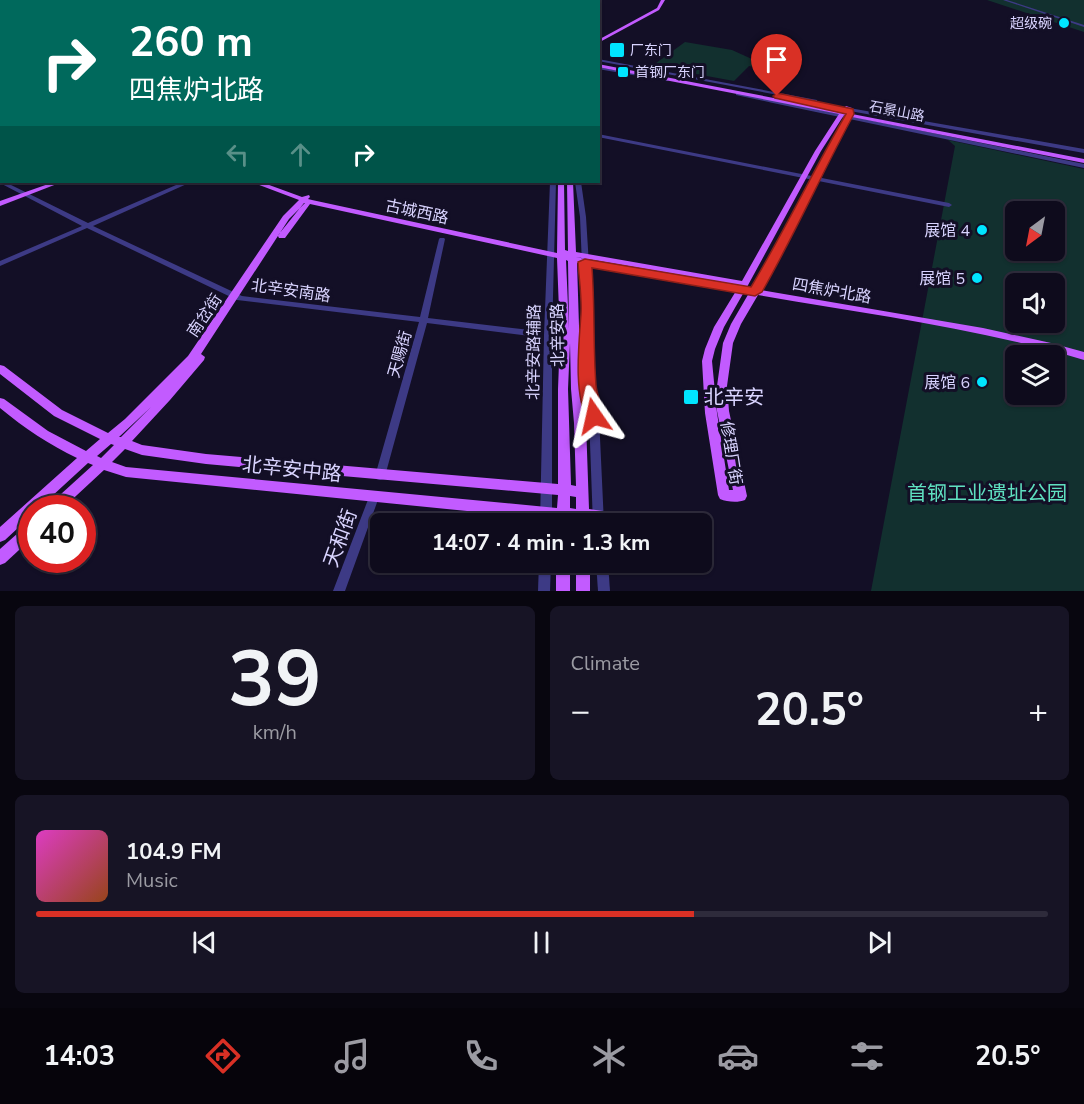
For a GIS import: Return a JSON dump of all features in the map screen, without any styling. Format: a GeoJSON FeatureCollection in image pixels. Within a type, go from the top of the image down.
{"type":"FeatureCollection","features":[{"type":"Feature","properties":{"kind":"main road"},"geometry":{"type":"LineString","coordinates":[[600,39],[658,9],[661,0]]}},
{"type":"Feature","properties":{"kind":"main road","name":"石景山路"},"geometry":{"type":"LineString","coordinates":[[600,64],[1084,159]]}},
{"type":"Feature","properties":{"kind":"main road","name":"石景山路"},"geometry":{"type":"LineString","coordinates":[[600,64],[811,102],[845,113],[965,134],[1084,159]]}},
{"type":"Feature","properties":{"kind":"main road","name":"修理厂街"},"geometry":{"type":"LineString","coordinates":[[845,113],[809,178],[719,327],[707,361],[711,413],[723,495],[741,496],[723,411],[722,386],[728,343],[736,324],[787,237],[809,178],[818,151],[845,113]]}},
{"type":"Feature","properties":{"kind":"main road"},"geometry":{"type":"LineString","coordinates":[[25,194],[51,183]]}},
{"type":"Feature","properties":{"kind":"main road"},"geometry":{"type":"LineString","coordinates":[[0,203],[56,183]]}},
{"type":"Feature","properties":{"kind":"main road","name":"古城西路"},"geometry":{"type":"LineString","coordinates":[[259,183],[309,199],[579,258]]}},
{"type":"Feature","properties":{"kind":"main road","name":"古城西路"},"geometry":{"type":"LineString","coordinates":[[268,183],[309,199]]}},
{"type":"Feature","properties":{"kind":"main road","name":"北辛安路"},"geometry":{"type":"LineString","coordinates":[[563,513],[565,492],[562,389],[565,337],[557,253],[569,184]]}},
{"type":"Feature","properties":{"kind":"main road","name":"北辛安路"},"geometry":{"type":"LineString","coordinates":[[569,184],[579,258],[575,370],[583,513]]}},
{"type":"Feature","properties":{"kind":"main road","name":"南岔街"},"geometry":{"type":"LineString","coordinates":[[0,536],[129,422],[192,358],[309,199]]}},
{"type":"Feature","properties":{"kind":"main road","name":"四焦炉北路"},"geometry":{"type":"LineString","coordinates":[[579,258],[998,328],[1084,350]]}},
{"type":"Feature","properties":{"kind":"main road","name":"四焦炉北路"},"geometry":{"type":"LineString","coordinates":[[757,289],[1005,335],[1084,356]]}},
{"type":"Feature","properties":{"kind":"main road","name":"南岔街"},"geometry":{"type":"LineString","coordinates":[[69,495],[102,465],[182,380],[205,352],[237,297]]}},
{"type":"Feature","properties":{"kind":"main road","name":"北辛安中路"},"geometry":{"type":"LineString","coordinates":[[0,369],[58,413],[96,433],[142,450],[178,456],[380,476],[583,492]]}},
{"type":"Feature","properties":{"kind":"main road","name":"北辛安中路"},"geometry":{"type":"LineString","coordinates":[[0,402],[38,431],[102,465],[126,472],[374,497],[500,513]]}},
{"type":"Feature","properties":{"kind":"main road"},"geometry":{"type":"LineString","coordinates":[[0,558],[18,542]]}},
{"type":"Feature","properties":{"kind":"main road"},"geometry":{"type":"LineString","coordinates":[[562,591],[563,573]]}},
{"type":"Feature","properties":{"kind":"main road"},"geometry":{"type":"LineString","coordinates":[[583,573],[583,591]]}},
{"type":"Feature","properties":{"kind":"street"},"geometry":{"type":"LineString","coordinates":[[1004,0],[1084,27]]}},
{"type":"Feature","properties":{"kind":"street"},"geometry":{"type":"LineString","coordinates":[[600,64],[786,104],[845,113],[904,129],[1084,166]]}},
{"type":"Feature","properties":{"kind":"street"},"geometry":{"type":"LineString","coordinates":[[600,64],[863,111]]}},
{"type":"Feature","properties":{"kind":"street"},"geometry":{"type":"LineString","coordinates":[[664,77],[682,83]]}},
{"type":"Feature","properties":{"kind":"street"},"geometry":{"type":"LineString","coordinates":[[755,95],[786,104]]}},
{"type":"Feature","properties":{"kind":"street","name":"石景山路"},"geometry":{"type":"LineString","coordinates":[[845,113],[863,111],[1084,151]]}},
{"type":"Feature","properties":{"kind":"street"},"geometry":{"type":"LineString","coordinates":[[916,120],[965,134]]}},
{"type":"Feature","properties":{"kind":"street"},"geometry":{"type":"LineString","coordinates":[[904,129],[985,141]]}},
{"type":"Feature","properties":{"kind":"street"},"geometry":{"type":"LineString","coordinates":[[600,135],[949,205]]}},
{"type":"Feature","properties":{"kind":"street","name":"北辛安南路"},"geometry":{"type":"LineString","coordinates":[[5,183],[88,226],[237,297],[423,322],[530,333]]}},
{"type":"Feature","properties":{"kind":"street"},"geometry":{"type":"LineString","coordinates":[[0,264],[185,183]]}},
{"type":"Feature","properties":{"kind":"street","name":"北辛安路辅路"},"geometry":{"type":"LineString","coordinates":[[547,513],[548,335],[557,253],[553,183]]}},
{"type":"Feature","properties":{"kind":"street"},"geometry":{"type":"LineString","coordinates":[[553,205],[569,184]]}},
{"type":"Feature","properties":{"kind":"street","name":"天赐街"},"geometry":{"type":"LineString","coordinates":[[380,476],[423,322],[442,239]]}},
{"type":"Feature","properties":{"kind":"street"},"geometry":{"type":"LineString","coordinates":[[579,258],[588,313],[586,343],[588,388],[594,416],[599,513]]}},
{"type":"Feature","properties":{"kind":"street"},"geometry":{"type":"LineString","coordinates":[[575,370],[586,343]]}},
{"type":"Feature","properties":{"kind":"street","name":"天和街"},"geometry":{"type":"LineString","coordinates":[[339,591],[374,497]]}},
{"type":"Feature","properties":{"kind":"street"},"geometry":{"type":"LineString","coordinates":[[544,591],[545,573]]}},
{"type":"Feature","properties":{"kind":"street"},"geometry":{"type":"LineString","coordinates":[[603,573],[604,591]]}},
{"type":"Feature","properties":{"kind":"green space"},"geometry":{"type":"Polygon","coordinates":[[[987,0],[1084,0],[1084,32],[987,0]]]}},
{"type":"Feature","properties":{"kind":"green space"},"geometry":{"type":"Polygon","coordinates":[[[685,42],[732,50],[772,68],[768,70],[749,66],[734,81],[652,66],[685,42]]]}},
{"type":"Feature","properties":{"kind":"green space","name":"首钢工业遗址公园"},"geometry":{"type":"Polygon","coordinates":[[[948,140],[1084,169],[1084,591],[871,591],[955,146],[948,140]]]}},
{"type":"Feature","properties":{"kind":"place","name":"超级碗"},"geometry":{"type":"Point","coordinates":[1064,23]}},
{"type":"Feature","properties":{"kind":"place","name":"厂东门"},"geometry":{"type":"Point","coordinates":[617,50]}},
{"type":"Feature","properties":{"kind":"place","name":"首钢厂东门"},"geometry":{"type":"Point","coordinates":[623,72]}},
{"type":"Feature","properties":{"kind":"place","name":"展馆 4"},"geometry":{"type":"Point","coordinates":[982,230]}},
{"type":"Feature","properties":{"kind":"place","name":"展馆 5"},"geometry":{"type":"Point","coordinates":[977,278]}},
{"type":"Feature","properties":{"kind":"place","name":"展馆 6"},"geometry":{"type":"Point","coordinates":[982,382]}},
{"type":"Feature","properties":{"kind":"place","name":"北辛安"},"geometry":{"type":"Point","coordinates":[691,397]}},
{"type":"Feature","properties":{"kind":"route"},"geometry":{"type":"LineString","coordinates":[[594,416],[588,388],[585,262],[755,292],[787,237],[814,179],[850,114],[850,111],[777,96]]}}]}
